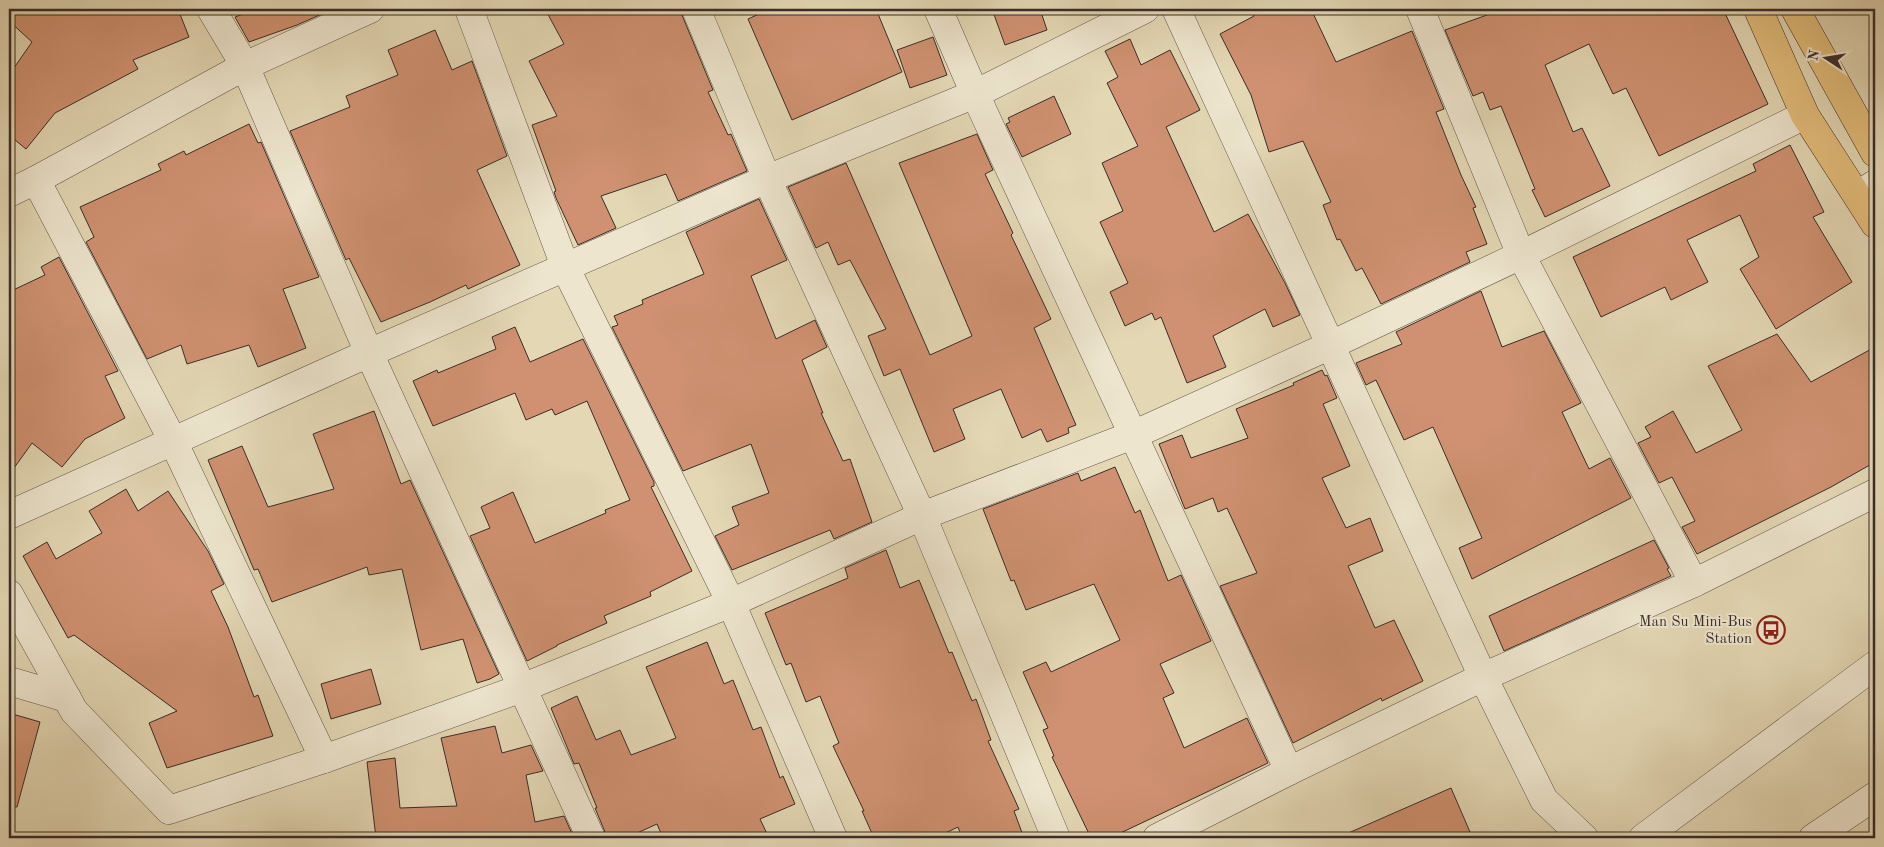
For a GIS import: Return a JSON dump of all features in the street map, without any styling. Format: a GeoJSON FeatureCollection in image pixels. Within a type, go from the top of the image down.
{"type":"FeatureCollection","features":[{"type":"Feature","properties":{"kind":"main road"},"geometry":{"type":"LineString","coordinates":[[1758,9],[1805,114],[1866,189],[1875,224]]}},
{"type":"Feature","properties":{"kind":"main road"},"geometry":{"type":"LineString","coordinates":[[1795,9],[1875,153]]}},
{"type":"Feature","properties":{"kind":"street"},"geometry":{"type":"LineString","coordinates":[[211,9],[244,66],[369,353],[591,838]]}},
{"type":"Feature","properties":{"kind":"street"},"geometry":{"type":"LineString","coordinates":[[9,193],[244,66],[370,9]]}},
{"type":"Feature","properties":{"kind":"street"},"geometry":{"type":"LineString","coordinates":[[468,9],[566,269],[731,602],[833,838]]}},
{"type":"Feature","properties":{"kind":"street"},"geometry":{"type":"LineString","coordinates":[[696,9],[767,179],[922,516],[1056,838]]}},
{"type":"Feature","properties":{"kind":"street"},"geometry":{"type":"LineString","coordinates":[[938,9],[975,94],[1289,770]]}},
{"type":"Feature","properties":{"kind":"street"},"geometry":{"type":"LineString","coordinates":[[9,515],[369,353],[566,269],[767,179],[975,94],[1145,9]]}},
{"type":"Feature","properties":{"kind":"street"},"geometry":{"type":"LineString","coordinates":[[1176,9],[1483,677],[1544,800],[1584,838]]}},
{"type":"Feature","properties":{"kind":"street"},"geometry":{"type":"LineString","coordinates":[[1420,9],[1521,255],[1694,583]]}},
{"type":"Feature","properties":{"kind":"street"},"geometry":{"type":"LineString","coordinates":[[9,594],[74,712],[169,810],[324,759],[522,688],[731,602],[922,516],[1133,436],[1521,255],[1805,114]]}},
{"type":"Feature","properties":{"kind":"street"},"geometry":{"type":"LineString","coordinates":[[36,180],[173,441],[324,759]]}},
{"type":"Feature","properties":{"kind":"street"},"geometry":{"type":"LineString","coordinates":[[1157,838],[1289,770],[1483,677],[1694,583],[1875,493]]}},
{"type":"Feature","properties":{"kind":"street"},"geometry":{"type":"LineString","coordinates":[[1643,838],[1875,665]]}},
{"type":"Feature","properties":{"kind":"street"},"geometry":{"type":"LineString","coordinates":[[9,681],[67,698]]}},
{"type":"Feature","properties":{"kind":"street"},"geometry":{"type":"LineString","coordinates":[[1813,838],[1875,796]]}},
{"type":"Feature","properties":{"kind":"building"},"geometry":{"type":"Polygon","coordinates":[[[9,9],[178,9],[189,37],[133,60],[138,69],[55,113],[26,149],[9,135],[9,75],[32,42],[9,21],[9,9]]]}},
{"type":"Feature","properties":{"kind":"building"},"geometry":{"type":"Polygon","coordinates":[[[257,9],[333,9],[297,25],[249,42],[235,17],[257,9]]]}},
{"type":"Feature","properties":{"kind":"building"},"geometry":{"type":"Polygon","coordinates":[[[545,9],[681,9],[713,90],[708,92],[728,135],[731,134],[747,171],[678,201],[666,174],[601,196],[616,228],[578,245],[556,198],[554,192],[556,191],[532,125],[557,116],[529,61],[564,44],[545,9]]]}},
{"type":"Feature","properties":{"kind":"building"},"geometry":{"type":"Polygon","coordinates":[[[770,9],[876,9],[902,72],[792,120],[748,19],[770,9]]]}},
{"type":"Feature","properties":{"kind":"building"},"geometry":{"type":"Polygon","coordinates":[[[992,9],[1040,9],[1047,30],[1005,45],[992,9]]]}},
{"type":"Feature","properties":{"kind":"building"},"geometry":{"type":"Polygon","coordinates":[[[1250,9],[1311,9],[1336,62],[1412,31],[1444,109],[1436,112],[1476,207],[1473,208],[1487,244],[1466,252],[1470,262],[1381,304],[1362,268],[1356,271],[1340,239],[1337,240],[1323,205],[1331,202],[1303,141],[1269,152],[1251,95],[1220,34],[1254,16],[1250,9]]]}},
{"type":"Feature","properties":{"kind":"building"},"geometry":{"type":"Polygon","coordinates":[[[1484,9],[1723,9],[1768,104],[1659,156],[1626,88],[1613,94],[1589,44],[1545,65],[1573,132],[1582,128],[1610,186],[1545,217],[1532,190],[1535,189],[1501,106],[1490,110],[1483,92],[1473,96],[1445,30],[1487,15],[1484,9]]]}},
{"type":"Feature","properties":{"kind":"building"},"geometry":{"type":"Polygon","coordinates":[[[435,30],[452,70],[472,61],[507,156],[477,170],[520,265],[468,289],[466,285],[381,322],[349,258],[346,260],[290,131],[350,107],[346,96],[398,75],[388,50],[435,30]]]}},
{"type":"Feature","properties":{"kind":"building"},"geometry":{"type":"Polygon","coordinates":[[[933,37],[947,75],[910,88],[897,50],[933,37]]]}},
{"type":"Feature","properties":{"kind":"building"},"geometry":{"type":"Polygon","coordinates":[[[1130,39],[1141,65],[1170,50],[1200,110],[1166,127],[1214,232],[1248,214],[1300,315],[1273,327],[1265,309],[1213,336],[1226,367],[1187,383],[1161,317],[1155,320],[1152,313],[1125,326],[1110,292],[1128,283],[1100,222],[1123,211],[1102,163],[1138,146],[1107,83],[1118,77],[1105,51],[1130,39]]]}},
{"type":"Feature","properties":{"kind":"building"},"geometry":{"type":"Polygon","coordinates":[[[1054,96],[1071,134],[1022,157],[1006,124],[1010,122],[1008,118],[1054,96]]]}},
{"type":"Feature","properties":{"kind":"building"},"geometry":{"type":"Polygon","coordinates":[[[249,124],[258,143],[261,142],[319,277],[283,289],[306,348],[258,367],[249,345],[187,364],[181,345],[147,359],[86,242],[94,237],[80,207],[161,170],[158,164],[184,151],[186,155],[249,124]]]}},
{"type":"Feature","properties":{"kind":"building"},"geometry":{"type":"Polygon","coordinates":[[[977,134],[993,170],[985,174],[1013,233],[1011,235],[1051,319],[1034,328],[1076,425],[1068,428],[1069,433],[1047,442],[1041,429],[1022,438],[1001,389],[953,409],[965,439],[934,452],[900,369],[884,376],[868,336],[886,329],[850,260],[838,265],[828,242],[816,248],[788,187],[846,163],[930,355],[972,336],[899,163],[977,134]]]}},
{"type":"Feature","properties":{"kind":"building"},"geometry":{"type":"Polygon","coordinates":[[[1790,145],[1824,212],[1813,217],[1852,282],[1776,329],[1740,269],[1759,257],[1740,215],[1687,240],[1708,282],[1671,300],[1665,287],[1601,317],[1573,257],[1756,171],[1753,164],[1790,145]]]}},
{"type":"Feature","properties":{"kind":"building"},"geometry":{"type":"Polygon","coordinates":[[[759,199],[787,260],[751,276],[776,339],[815,320],[827,347],[802,360],[823,413],[821,413],[843,461],[850,459],[872,522],[834,539],[830,530],[732,570],[715,536],[739,525],[732,507],[769,493],[751,444],[683,471],[612,327],[618,325],[614,316],[643,304],[642,300],[704,274],[686,232],[759,199]]]}},
{"type":"Feature","properties":{"kind":"building"},"geometry":{"type":"Polygon","coordinates":[[[59,257],[118,371],[105,376],[125,418],[85,439],[62,467],[32,443],[9,475],[9,292],[45,275],[41,267],[59,257]]]}},
{"type":"Feature","properties":{"kind":"building"},"geometry":{"type":"Polygon","coordinates":[[[1481,291],[1502,347],[1544,331],[1581,403],[1562,412],[1589,469],[1610,458],[1631,498],[1472,579],[1459,548],[1482,538],[1433,427],[1404,440],[1376,380],[1366,385],[1356,363],[1402,344],[1396,332],[1481,291]]]}},
{"type":"Feature","properties":{"kind":"building"},"geometry":{"type":"Polygon","coordinates":[[[515,327],[530,362],[583,339],[654,482],[654,486],[651,487],[692,571],[650,592],[651,596],[604,616],[607,623],[557,645],[527,661],[470,536],[490,528],[481,507],[513,492],[535,543],[606,513],[605,510],[630,500],[587,401],[555,415],[552,409],[526,420],[515,393],[433,426],[413,381],[437,370],[438,373],[496,349],[492,337],[515,327]]]}},
{"type":"Feature","properties":{"kind":"building"},"geometry":{"type":"Polygon","coordinates":[[[1777,334],[1811,382],[1875,347],[1875,462],[1831,487],[1697,554],[1682,527],[1695,521],[1672,477],[1659,483],[1638,443],[1651,437],[1645,427],[1673,411],[1696,453],[1742,430],[1708,366],[1777,334]]]}},
{"type":"Feature","properties":{"kind":"building"},"geometry":{"type":"Polygon","coordinates":[[[1322,370],[1325,376],[1327,375],[1337,398],[1323,404],[1350,466],[1322,478],[1346,528],[1370,518],[1383,551],[1348,566],[1375,628],[1394,620],[1423,681],[1382,701],[1381,698],[1293,743],[1220,586],[1257,573],[1227,508],[1218,512],[1213,498],[1185,509],[1159,444],[1182,435],[1191,458],[1248,438],[1236,409],[1294,385],[1293,383],[1322,370]]]}},
{"type":"Feature","properties":{"kind":"building"},"geometry":{"type":"Polygon","coordinates":[[[374,411],[401,484],[410,480],[499,674],[490,679],[477,683],[463,639],[421,650],[402,569],[369,575],[367,567],[272,602],[258,569],[254,570],[208,460],[242,446],[268,507],[334,489],[313,434],[374,411]]]}},
{"type":"Feature","properties":{"kind":"building"},"geometry":{"type":"Polygon","coordinates":[[[1115,467],[1135,513],[1140,510],[1168,581],[1181,575],[1211,641],[1160,664],[1174,693],[1163,698],[1184,748],[1247,718],[1268,763],[1110,838],[1091,838],[1052,757],[1054,756],[1043,730],[1048,728],[1023,672],[1046,662],[1051,672],[1120,640],[1094,584],[1026,610],[1014,580],[1011,581],[983,509],[1078,473],[1081,481],[1115,467]]]}},
{"type":"Feature","properties":{"kind":"building"},"geometry":{"type":"Polygon","coordinates":[[[126,489],[138,511],[168,491],[208,551],[224,584],[211,591],[228,627],[254,697],[258,695],[273,736],[167,768],[149,723],[177,711],[74,635],[68,638],[23,556],[47,542],[56,559],[102,533],[89,511],[126,489]]]}},
{"type":"Feature","properties":{"kind":"building"},"geometry":{"type":"Polygon","coordinates":[[[1654,540],[1669,568],[1667,569],[1671,576],[1504,651],[1489,616],[1654,540]]]}},
{"type":"Feature","properties":{"kind":"building"},"geometry":{"type":"Polygon","coordinates":[[[886,550],[900,588],[919,580],[949,653],[952,652],[972,701],[976,699],[991,740],[988,741],[1019,809],[1014,811],[1024,838],[962,838],[958,827],[935,838],[874,838],[862,811],[864,811],[833,746],[839,743],[820,696],[806,702],[791,663],[786,665],[765,613],[848,578],[845,568],[886,550]]]}},
{"type":"Feature","properties":{"kind":"building"},"geometry":{"type":"Polygon","coordinates":[[[707,642],[724,684],[733,680],[753,730],[761,727],[780,778],[783,776],[795,804],[760,819],[769,838],[663,838],[657,824],[626,838],[606,838],[595,808],[597,808],[579,763],[574,764],[551,708],[577,696],[596,740],[620,730],[631,755],[676,738],[646,667],[707,642]]]}},
{"type":"Feature","properties":{"kind":"building"},"geometry":{"type":"Polygon","coordinates":[[[371,669],[381,704],[331,719],[321,684],[371,669]]]}},
{"type":"Feature","properties":{"kind":"building"},"geometry":{"type":"Polygon","coordinates":[[[9,713],[40,722],[17,807],[9,806],[9,713]]]}},
{"type":"Feature","properties":{"kind":"building"},"geometry":{"type":"Polygon","coordinates":[[[495,726],[502,753],[531,745],[543,771],[526,775],[535,822],[564,816],[574,838],[376,838],[367,762],[395,758],[400,808],[457,806],[441,738],[495,726]]]}},
{"type":"Feature","properties":{"kind":"building"},"geometry":{"type":"Polygon","coordinates":[[[1451,788],[1470,832],[1455,838],[1337,838],[1451,788]]]}},
{"type":"Feature","properties":{"kind":"place","name":"Man Su Mini-Bus Station"},"geometry":{"type":"Point","coordinates":[1771,630]}}]}
